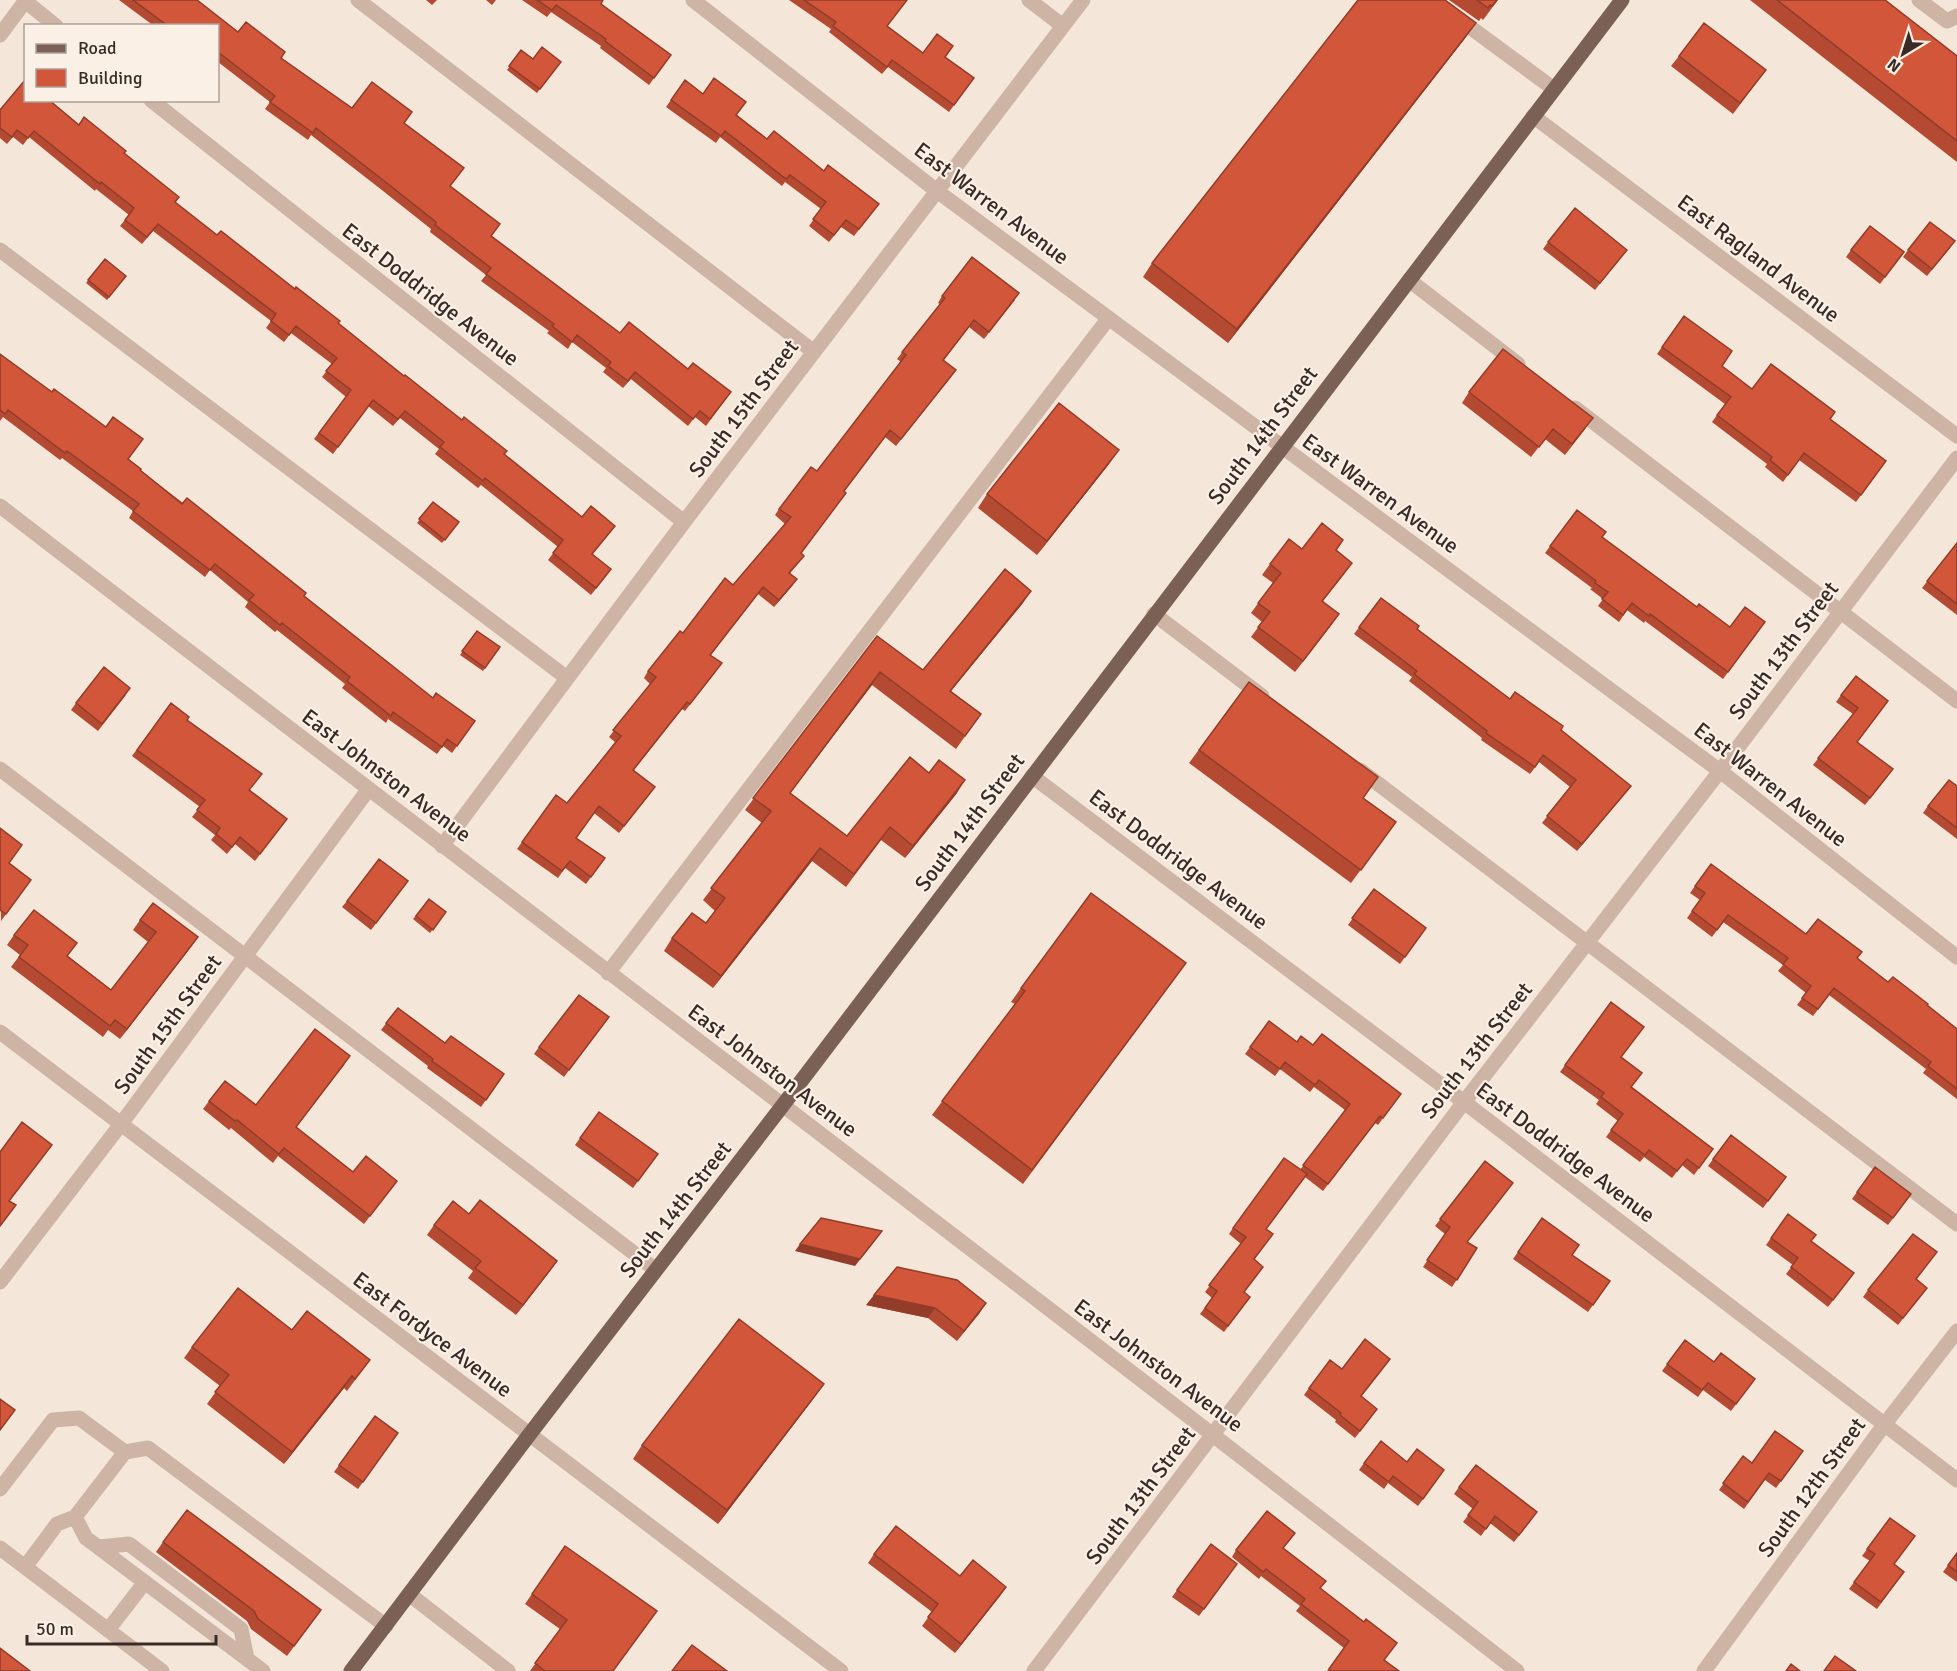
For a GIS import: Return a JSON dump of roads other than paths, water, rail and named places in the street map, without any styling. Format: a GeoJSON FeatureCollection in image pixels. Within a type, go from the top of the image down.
{"type":"FeatureCollection","features":[{"type":"Feature","properties":{"kind":"main road","name":"South 14th Street"},"geometry":{"type":"LineString","coordinates":[[351,1671],[1622,0]]}},
{"type":"Feature","properties":{"kind":"street"},"geometry":{"type":"LineString","coordinates":[[358,0],[814,352]]}},
{"type":"Feature","properties":{"kind":"street","name":"East Warren Avenue"},"geometry":{"type":"LineString","coordinates":[[693,0],[937,191],[1720,771],[1957,957]]}},
{"type":"Feature","properties":{"kind":"street"},"geometry":{"type":"LineString","coordinates":[[1029,0],[1063,26]]}},
{"type":"Feature","properties":{"kind":"street","name":"South 15th Street"},"geometry":{"type":"LineString","coordinates":[[442,846],[684,522],[1083,0]]}},
{"type":"Feature","properties":{"kind":"street"},"geometry":{"type":"LineString","coordinates":[[1433,0],[1554,89]]}},
{"type":"Feature","properties":{"kind":"street"},"geometry":{"type":"LineString","coordinates":[[1919,0],[1947,21],[1957,16]]}},
{"type":"Feature","properties":{"kind":"street"},"geometry":{"type":"LineString","coordinates":[[0,35],[26,1],[54,24]]}},
{"type":"Feature","properties":{"kind":"street","name":"East Doddridge Avenue"},"geometry":{"type":"LineString","coordinates":[[154,102],[684,522]]}},
{"type":"Feature","properties":{"kind":"street","name":"East Ragland Avenue"},"geometry":{"type":"LineString","coordinates":[[1533,116],[1957,436]]}},
{"type":"Feature","properties":{"kind":"street"},"geometry":{"type":"LineString","coordinates":[[0,250],[567,678]]}},
{"type":"Feature","properties":{"kind":"street"},"geometry":{"type":"LineString","coordinates":[[1408,280],[1531,374]]}},
{"type":"Feature","properties":{"kind":"street"},"geometry":{"type":"LineString","coordinates":[[608,973],[1108,319]]}},
{"type":"Feature","properties":{"kind":"street"},"geometry":{"type":"LineString","coordinates":[[1559,395],[1957,700]]}},
{"type":"Feature","properties":{"kind":"street","name":"South 13th Street"},"geometry":{"type":"LineString","coordinates":[[1034,1671],[1464,1102],[1720,771],[1957,458]]}},
{"type":"Feature","properties":{"kind":"street","name":"East Johnston Avenue"},"geometry":{"type":"LineString","coordinates":[[0,506],[368,790],[1214,1434],[1517,1671]]}},
{"type":"Feature","properties":{"kind":"street"},"geometry":{"type":"LineString","coordinates":[[1154,614],[1277,707]]}},
{"type":"Feature","properties":{"kind":"street"},"geometry":{"type":"LineString","coordinates":[[1352,764],[1957,1224]]}},
{"type":"Feature","properties":{"kind":"street"},"geometry":{"type":"LineString","coordinates":[[0,769],[656,1270]]}},
{"type":"Feature","properties":{"kind":"street","name":"East Doddridge Avenue"},"geometry":{"type":"LineString","coordinates":[[1032,776],[1464,1102],[1957,1480]]}},
{"type":"Feature","properties":{"kind":"street","name":"South 15th Street"},"geometry":{"type":"LineString","coordinates":[[0,1282],[121,1124],[368,790]]}},
{"type":"Feature","properties":{"kind":"street","name":"East Fordyce Avenue"},"geometry":{"type":"LineString","coordinates":[[0,1032],[841,1671]]}},
{"type":"Feature","properties":{"kind":"street","name":"South 12th Street"},"geometry":{"type":"LineString","coordinates":[[1704,1671],[1884,1425],[1957,1331]]}},
{"type":"Feature","properties":{"kind":"street"},"geometry":{"type":"LineString","coordinates":[[0,1489],[53,1420],[79,1418],[125,1452]]}},
{"type":"Feature","properties":{"kind":"street"},"geometry":{"type":"LineString","coordinates":[[25,1567],[57,1524],[75,1517],[125,1452],[148,1448],[386,1626]]}},
{"type":"Feature","properties":{"kind":"street"},"geometry":{"type":"LineString","coordinates":[[75,1517],[86,1538],[253,1666]]}},
{"type":"Feature","properties":{"kind":"street"},"geometry":{"type":"LineString","coordinates":[[99,1547],[129,1544],[241,1629],[253,1666]]}},
{"type":"Feature","properties":{"kind":"street"},"geometry":{"type":"LineString","coordinates":[[0,1548],[162,1671]]}},
{"type":"Feature","properties":{"kind":"street"},"geometry":{"type":"LineString","coordinates":[[108,1630],[145,1582]]}},
{"type":"Feature","properties":{"kind":"street"},"geometry":{"type":"LineString","coordinates":[[409,1594],[508,1671]]}}]}
